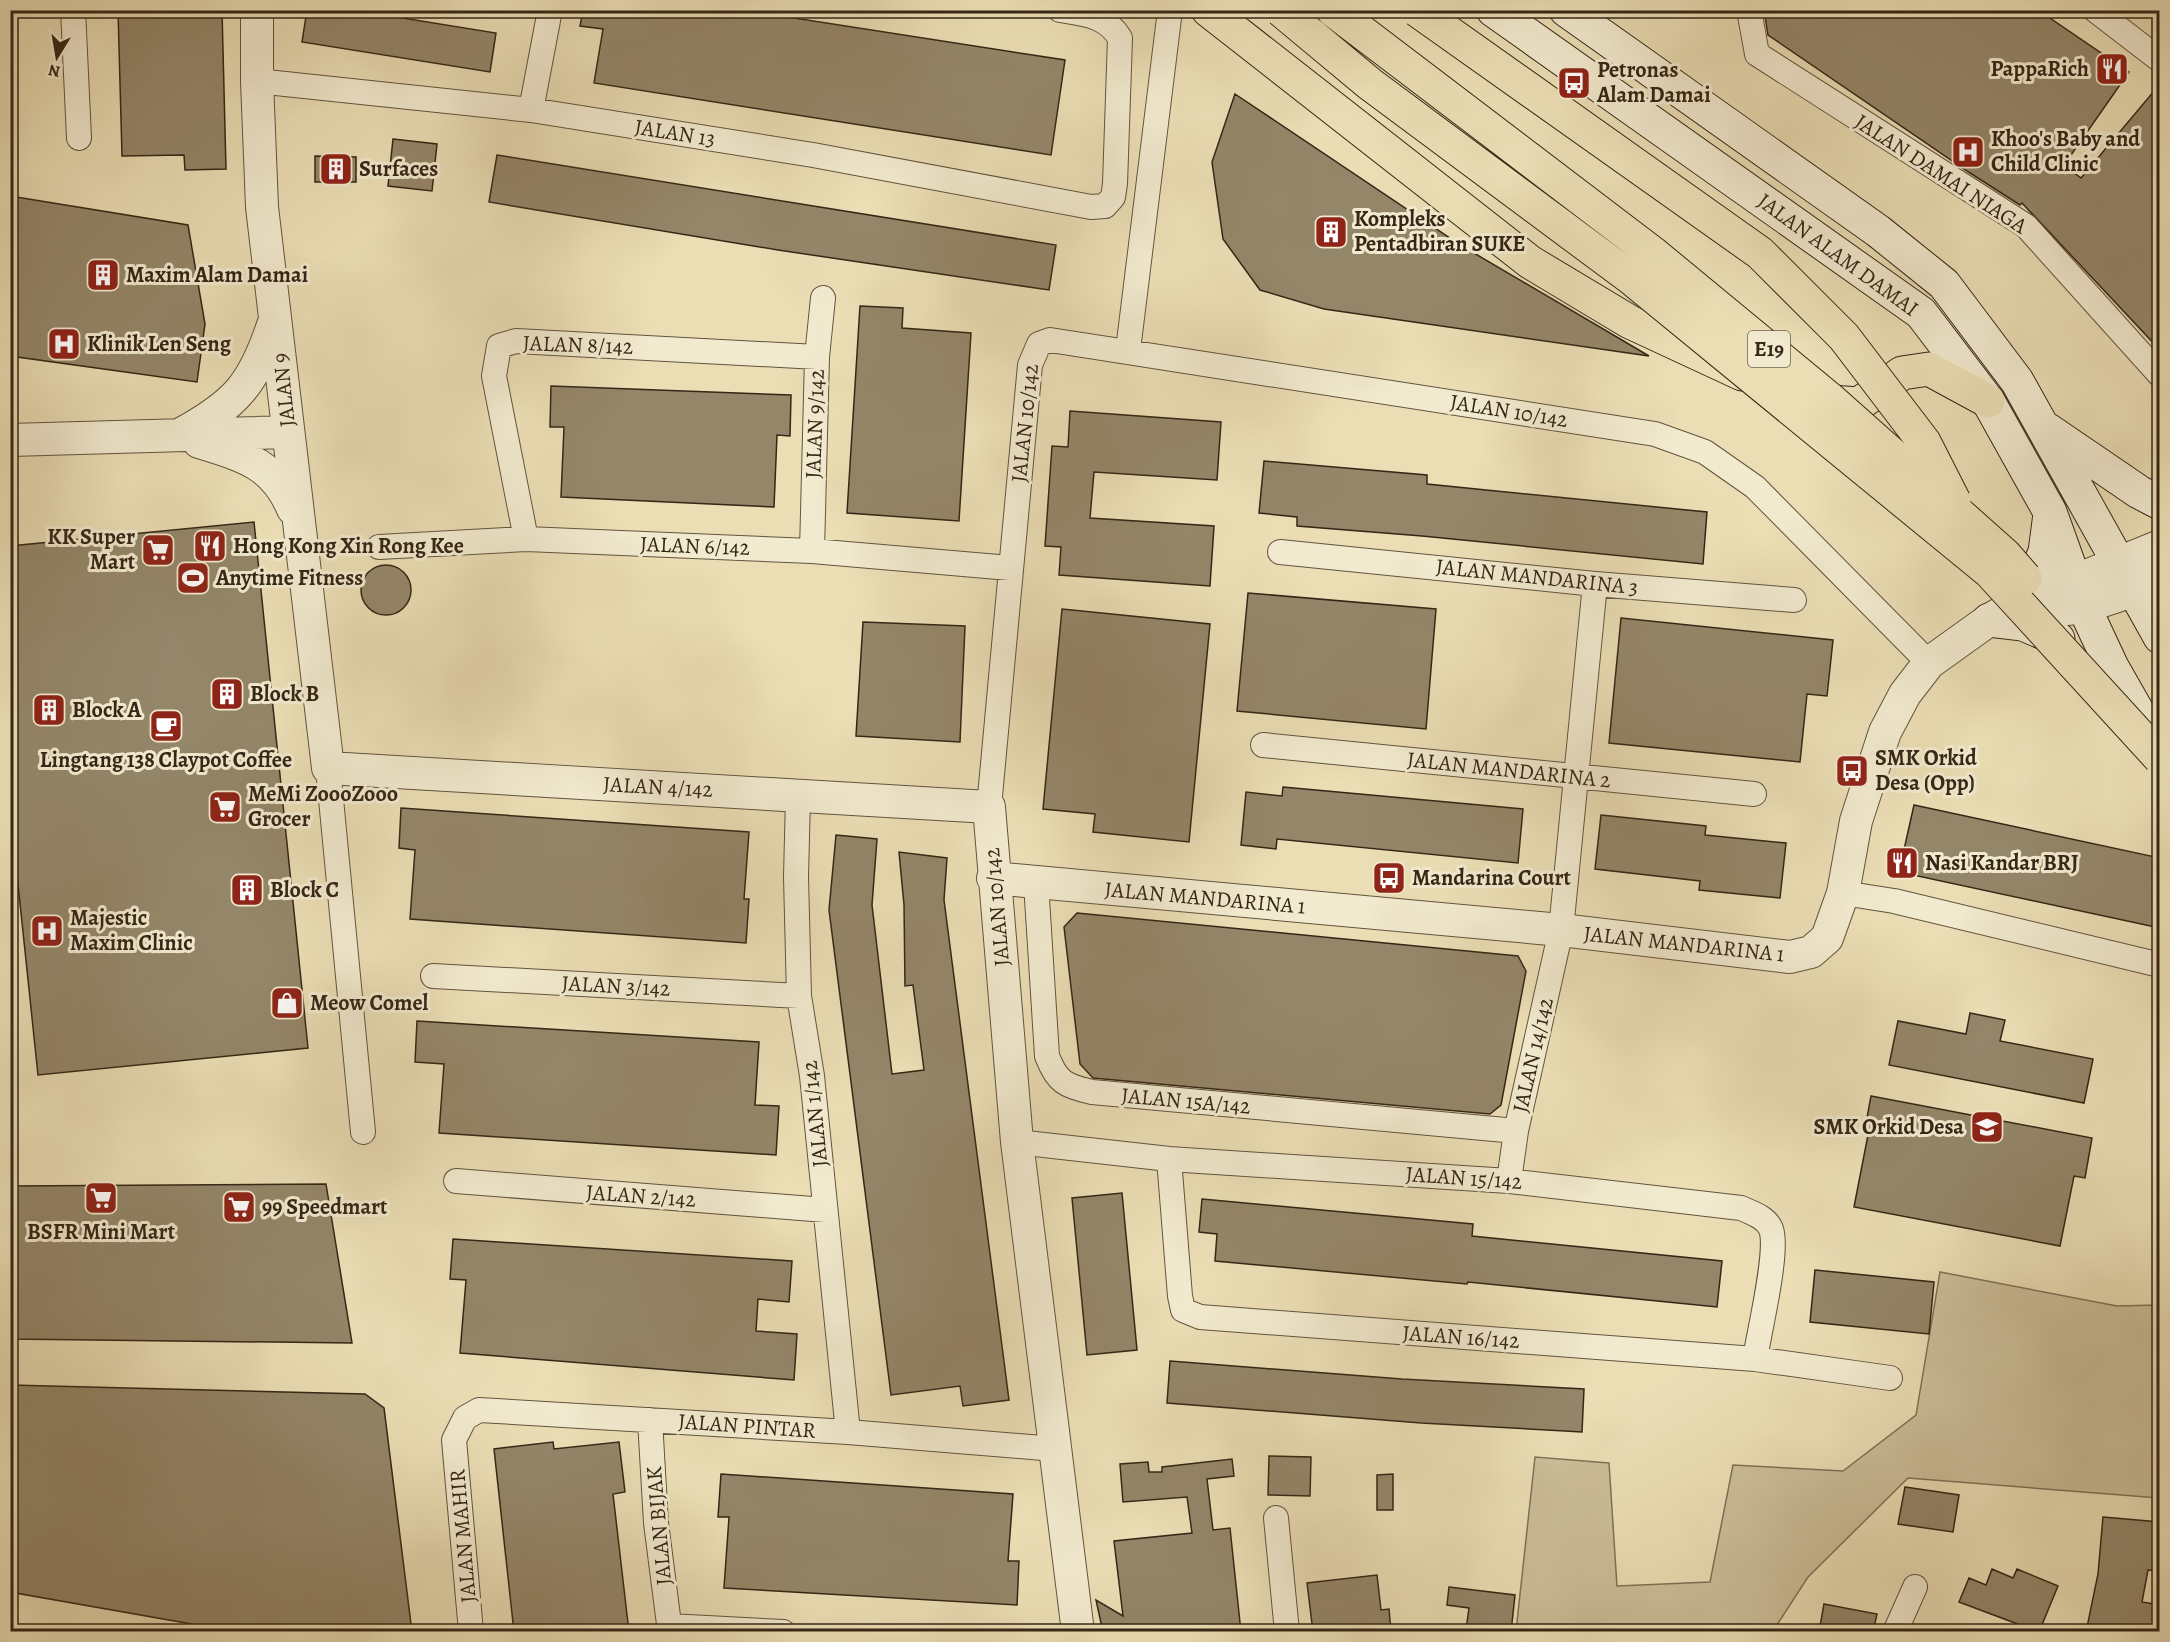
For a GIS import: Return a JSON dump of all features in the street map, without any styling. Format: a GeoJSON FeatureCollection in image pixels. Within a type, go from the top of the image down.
{"type":"FeatureCollection","features":[{"type":"Feature","properties":{"kind":"highway"},"geometry":{"type":"LineString","coordinates":[[1208,10],[1530,262],[1630,322],[1697,356],[1777,389],[1815,401],[1859,404],[1902,373],[1929,369],[1988,401]]}},
{"type":"Feature","properties":{"kind":"highway","name":"E19"},"geometry":{"type":"LineString","coordinates":[[1281,10],[1370,84],[1631,278],[1990,572],[2160,758]]}},
{"type":"Feature","properties":{"kind":"highway","name":"E19"},"geometry":{"type":"LineString","coordinates":[[1333,10],[1655,255],[1832,401],[2005,555],[2160,735]]}},
{"type":"Feature","properties":{"kind":"highway"},"geometry":{"type":"LineString","coordinates":[[1417,10],[1760,253],[1844,337],[1924,441],[1990,572]]}},
{"type":"Feature","properties":{"kind":"main road","name":"JALAN ALAM DAMAI"},"geometry":{"type":"LineString","coordinates":[[1493,10],[1921,313],[1988,401],[2050,512],[2080,594],[2112,667],[2160,751]]}},
{"type":"Feature","properties":{"kind":"main road","name":"JALAN ALAM DAMAI"},"geometry":{"type":"LineString","coordinates":[[1566,10],[1878,231],[1944,284],[2017,381],[2042,426],[2138,578],[2160,637]]}},
{"type":"Feature","properties":{"kind":"main road"},"geometry":{"type":"LineString","coordinates":[[2042,426],[2139,492],[2160,503]]}},
{"type":"Feature","properties":{"kind":"main road"},"geometry":{"type":"LineString","coordinates":[[2024,601],[2045,552],[2050,512]]}},
{"type":"Feature","properties":{"kind":"main road"},"geometry":{"type":"LineString","coordinates":[[1989,620],[2023,624],[2112,667]]}},
{"type":"Feature","properties":{"kind":"street"},"geometry":{"type":"LineString","coordinates":[[74,10],[79,138]]}},
{"type":"Feature","properties":{"kind":"street","name":"JALAN 9"},"geometry":{"type":"LineString","coordinates":[[257,10],[257,81],[262,207],[328,768]]}},
{"type":"Feature","properties":{"kind":"street"},"geometry":{"type":"LineString","coordinates":[[531,110],[550,10]]}},
{"type":"Feature","properties":{"kind":"street","name":"JALAN 13"},"geometry":{"type":"LineString","coordinates":[[257,81],[531,110],[813,155],[1091,207],[1105,206],[1113,197],[1115,184],[1120,38],[1113,26],[1095,16],[1060,10]]}},
{"type":"Feature","properties":{"kind":"street"},"geometry":{"type":"LineString","coordinates":[[1128,350],[1170,10]]}},
{"type":"Feature","properties":{"kind":"street","name":"JALAN DAMAI NIAGA"},"geometry":{"type":"LineString","coordinates":[[1749,10],[1757,54],[2026,226],[2160,375]]}},
{"type":"Feature","properties":{"kind":"street"},"geometry":{"type":"LineString","coordinates":[[2095,10],[2160,60]]}},
{"type":"Feature","properties":{"kind":"street","name":"JALAN 9/142"},"geometry":{"type":"LineString","coordinates":[[812,551],[817,357],[823,298]]}},
{"type":"Feature","properties":{"kind":"street"},"geometry":{"type":"LineString","coordinates":[[179,435],[216,414],[241,390],[261,361],[276,315]]}},
{"type":"Feature","properties":{"kind":"street","name":"JALAN 10/142"},"geometry":{"type":"LineString","coordinates":[[1078,1632],[1017,1142],[993,878],[989,807],[1010,568],[1033,352],[1039,344],[1050,340],[1128,350],[1655,434],[1705,452],[1755,487],[1929,663]]}},
{"type":"Feature","properties":{"kind":"street","name":"JALAN 8/142"},"geometry":{"type":"LineString","coordinates":[[526,539],[495,376],[499,346],[516,341],[817,357]]}},
{"type":"Feature","properties":{"kind":"street"},"geometry":{"type":"LineString","coordinates":[[10,440],[288,432]]}},
{"type":"Feature","properties":{"kind":"street"},"geometry":{"type":"LineString","coordinates":[[179,435],[252,460],[270,472],[285,491],[299,524]]}},
{"type":"Feature","properties":{"kind":"street","name":"JALAN 6/142"},"geometry":{"type":"LineString","coordinates":[[379,547],[526,539],[812,551],[1010,568]]}},
{"type":"Feature","properties":{"kind":"street"},"geometry":{"type":"LineString","coordinates":[[2080,594],[2138,578],[2160,546]]}},
{"type":"Feature","properties":{"kind":"street","name":"JALAN MANDARINA 3"},"geometry":{"type":"LineString","coordinates":[[1280,552],[1594,584],[1794,600]]}},
{"type":"Feature","properties":{"kind":"street","name":"JALAN MANDARINA 1"},"geometry":{"type":"LineString","coordinates":[[1561,930],[1594,584]]}},
{"type":"Feature","properties":{"kind":"street","name":"JALAN MANDARINA 1"},"geometry":{"type":"LineString","coordinates":[[1989,620],[2080,594]]}},
{"type":"Feature","properties":{"kind":"street","name":"JALAN MANDARINA 1"},"geometry":{"type":"LineString","coordinates":[[993,878],[1561,930],[1790,957],[1811,952],[1827,938],[1843,893],[1856,821],[1885,732],[1905,694],[1929,663],[1989,620],[2024,601],[2080,594]]}},
{"type":"Feature","properties":{"kind":"street","name":"JALAN MANDARINA 2"},"geometry":{"type":"LineString","coordinates":[[1263,745],[1754,795]]}},
{"type":"Feature","properties":{"kind":"street"},"geometry":{"type":"LineString","coordinates":[[328,768],[363,1132]]}},
{"type":"Feature","properties":{"kind":"street","name":"JALAN 4/142"},"geometry":{"type":"LineString","coordinates":[[328,768],[989,807]]}},
{"type":"Feature","properties":{"kind":"street","name":"JALAN 1/142"},"geometry":{"type":"LineString","coordinates":[[798,796],[796,877],[800,996],[812,1076],[848,1432]]}},
{"type":"Feature","properties":{"kind":"street","name":"JALAN 15A/142"},"geometry":{"type":"LineString","coordinates":[[1036,883],[1047,1056],[1054,1075],[1069,1087],[1092,1092],[1516,1131]]}},
{"type":"Feature","properties":{"kind":"street"},"geometry":{"type":"LineString","coordinates":[[1843,893],[1894,901],[2160,965]]}},
{"type":"Feature","properties":{"kind":"street","name":"JALAN 14/142"},"geometry":{"type":"LineString","coordinates":[[1509,1181],[1516,1131],[1561,930]]}},
{"type":"Feature","properties":{"kind":"street","name":"JALAN 3/142"},"geometry":{"type":"LineString","coordinates":[[433,976],[800,996]]}},
{"type":"Feature","properties":{"kind":"street","name":"JALAN 15/142"},"geometry":{"type":"LineString","coordinates":[[1017,1142],[1169,1159],[1509,1181],[1741,1208],[1761,1217],[1771,1229],[1773,1248],[1755,1359]]}},
{"type":"Feature","properties":{"kind":"street","name":"JALAN 16/142"},"geometry":{"type":"LineString","coordinates":[[1169,1159],[1180,1296],[1183,1310],[1200,1317],[1755,1359],[1890,1378]]}},
{"type":"Feature","properties":{"kind":"street","name":"JALAN 2/142"},"geometry":{"type":"LineString","coordinates":[[456,1181],[825,1210]]}},
{"type":"Feature","properties":{"kind":"street","name":"JALAN PINTAR"},"geometry":{"type":"LineString","coordinates":[[454,1440],[465,1418],[479,1410],[848,1432],[1055,1449]]}},
{"type":"Feature","properties":{"kind":"street","name":"JALAN BIJAK"},"geometry":{"type":"LineString","coordinates":[[650,1420],[656,1523],[670,1629]]}},
{"type":"Feature","properties":{"kind":"street","name":"JALAN MAHIR"},"geometry":{"type":"LineString","coordinates":[[454,1440],[471,1632]]}},
{"type":"Feature","properties":{"kind":"street"},"geometry":{"type":"LineString","coordinates":[[1276,1518],[1287,1632]]}},
{"type":"Feature","properties":{"kind":"street"},"geometry":{"type":"LineString","coordinates":[[1894,1632],[1915,1587]]}},
{"type":"Feature","properties":{"kind":"street"},"geometry":{"type":"LineString","coordinates":[[670,1629],[783,1632]]}},
{"type":"Feature","properties":{"kind":"shaded area"},"geometry":{"type":"Polygon","coordinates":[[[1940,1272],[2117,1306],[2159,1305],[2159,1498],[1908,1478],[1808,1577],[1773,1631],[1516,1631],[1535,1457],[1609,1463],[1617,1586],[1710,1582],[1733,1465],[1843,1471],[1916,1415],[1940,1272]]]}},
{"type":"Feature","properties":{"kind":"building"},"geometry":{"type":"Polygon","coordinates":[[[118,10],[222,10],[226,169],[185,170],[184,155],[122,156],[118,10]]]}},
{"type":"Feature","properties":{"kind":"building"},"geometry":{"type":"Polygon","coordinates":[[[307,10],[353,10],[496,33],[490,72],[302,42],[307,10]]]}},
{"type":"Feature","properties":{"kind":"building"},"geometry":{"type":"Polygon","coordinates":[[[583,10],[743,10],[1065,60],[1051,155],[594,83],[603,29],[580,26],[583,10]]]}},
{"type":"Feature","properties":{"kind":"building"},"geometry":{"type":"Polygon","coordinates":[[[1764,10],[2038,10],[2129,72],[2064,165],[2081,178],[2160,84],[2160,350],[2022,203],[2020,205],[1970,173],[1768,35],[1764,10]]]}},
{"type":"Feature","properties":{"kind":"building","name":"Kompleks Pentadbiran SUKE"},"geometry":{"type":"Polygon","coordinates":[[[1235,94],[1462,246],[1649,356],[1324,309],[1260,290],[1223,239],[1212,162],[1235,94]]]}},
{"type":"Feature","properties":{"kind":"building"},"geometry":{"type":"Polygon","coordinates":[[[393,139],[437,144],[432,191],[388,186],[393,139]]]}},
{"type":"Feature","properties":{"kind":"building"},"geometry":{"type":"Polygon","coordinates":[[[497,155],[1056,245],[1049,290],[778,250],[489,202],[497,155]]]}},
{"type":"Feature","properties":{"kind":"building","name":"Surfaces"},"geometry":{"type":"Polygon","coordinates":[[[315,156],[356,157],[356,182],[315,182],[315,156]]]}},
{"type":"Feature","properties":{"kind":"building","name":"Maxim Alam Damai"},"geometry":{"type":"Polygon","coordinates":[[[10,196],[188,225],[205,324],[197,382],[10,356],[10,196]]]}},
{"type":"Feature","properties":{"kind":"building"},"geometry":{"type":"Polygon","coordinates":[[[860,306],[903,308],[902,328],[971,333],[959,521],[847,513],[860,306]]]}},
{"type":"Feature","properties":{"kind":"building"},"geometry":{"type":"Polygon","coordinates":[[[551,386],[791,395],[790,436],[777,435],[774,507],[561,497],[564,427],[550,427],[551,386]]]}},
{"type":"Feature","properties":{"kind":"building"},"geometry":{"type":"Polygon","coordinates":[[[1070,411],[1221,422],[1217,480],[1094,472],[1090,518],[1214,526],[1210,586],[1059,575],[1061,547],[1045,546],[1052,446],[1068,447],[1070,411]]]}},
{"type":"Feature","properties":{"kind":"building"},"geometry":{"type":"Polygon","coordinates":[[[1264,461],[1427,475],[1427,484],[1707,512],[1703,564],[1297,526],[1297,517],[1259,513],[1264,461]]]}},
{"type":"Feature","properties":{"kind":"building"},"geometry":{"type":"Polygon","coordinates":[[[254,522],[308,1048],[38,1075],[10,808],[10,546],[254,522]]]}},
{"type":"Feature","properties":{"kind":"building"},"geometry":{"type":"Polygon","coordinates":[[[381,565],[391,565],[404,572],[411,585],[411,595],[404,608],[391,615],[381,615],[372,611],[365,604],[361,595],[361,585],[365,576],[372,569],[381,565]]]}},
{"type":"Feature","properties":{"kind":"building"},"geometry":{"type":"Polygon","coordinates":[[[1248,593],[1436,609],[1426,729],[1237,711],[1248,593]]]}},
{"type":"Feature","properties":{"kind":"building"},"geometry":{"type":"Polygon","coordinates":[[[1062,609],[1210,624],[1189,842],[1093,832],[1095,814],[1043,809],[1062,609]]]}},
{"type":"Feature","properties":{"kind":"building"},"geometry":{"type":"Polygon","coordinates":[[[1621,618],[1833,640],[1827,696],[1807,694],[1800,762],[1609,743],[1621,618]]]}},
{"type":"Feature","properties":{"kind":"building"},"geometry":{"type":"Polygon","coordinates":[[[863,622],[965,626],[960,742],[856,736],[863,622]]]}},
{"type":"Feature","properties":{"kind":"building"},"geometry":{"type":"Polygon","coordinates":[[[1283,787],[1523,809],[1518,863],[1277,839],[1276,849],[1241,845],[1246,792],[1282,796],[1283,787]]]}},
{"type":"Feature","properties":{"kind":"building"},"geometry":{"type":"Polygon","coordinates":[[[1914,805],[2160,858],[2160,928],[1899,872],[1914,805]]]}},
{"type":"Feature","properties":{"kind":"building"},"geometry":{"type":"Polygon","coordinates":[[[401,808],[749,832],[744,899],[749,899],[746,943],[410,919],[415,850],[399,848],[401,808]]]}},
{"type":"Feature","properties":{"kind":"building"},"geometry":{"type":"Polygon","coordinates":[[[1601,815],[1706,826],[1705,835],[1786,843],[1780,898],[1699,890],[1700,881],[1595,869],[1601,815]]]}},
{"type":"Feature","properties":{"kind":"building"},"geometry":{"type":"Polygon","coordinates":[[[836,835],[877,839],[872,905],[892,1074],[924,1070],[913,985],[905,986],[904,905],[899,852],[947,858],[944,900],[1009,1400],[963,1406],[960,1386],[891,1395],[829,910],[836,835]]]}},
{"type":"Feature","properties":{"kind":"building"},"geometry":{"type":"Polygon","coordinates":[[[1077,913],[1518,956],[1526,971],[1501,1105],[1490,1114],[1093,1078],[1080,1064],[1064,927],[1077,913]]]}},
{"type":"Feature","properties":{"kind":"building"},"geometry":{"type":"Polygon","coordinates":[[[1970,1013],[2005,1020],[2000,1041],[2093,1059],[2084,1103],[1889,1065],[1898,1021],[1966,1034],[1970,1013]]]}},
{"type":"Feature","properties":{"kind":"building"},"geometry":{"type":"Polygon","coordinates":[[[417,1021],[759,1042],[755,1105],[779,1106],[776,1155],[439,1133],[444,1064],[415,1062],[417,1021]]]}},
{"type":"Feature","properties":{"kind":"building"},"geometry":{"type":"Polygon","coordinates":[[[1871,1096],[2092,1138],[2085,1178],[2074,1176],[2060,1246],[1854,1207],[1868,1135],[1864,1134],[1871,1096]]]}},
{"type":"Feature","properties":{"kind":"building"},"geometry":{"type":"Polygon","coordinates":[[[326,1184],[352,1343],[10,1339],[10,1186],[326,1184]]]}},
{"type":"Feature","properties":{"kind":"building"},"geometry":{"type":"Polygon","coordinates":[[[1122,1193],[1137,1350],[1087,1355],[1072,1198],[1122,1193]]]}},
{"type":"Feature","properties":{"kind":"building"},"geometry":{"type":"Polygon","coordinates":[[[1202,1199],[1473,1224],[1472,1236],[1722,1261],[1717,1307],[1468,1282],[1467,1284],[1215,1261],[1217,1234],[1199,1232],[1202,1199]]]}},
{"type":"Feature","properties":{"kind":"building"},"geometry":{"type":"Polygon","coordinates":[[[453,1239],[792,1261],[789,1302],[758,1299],[756,1331],[797,1334],[794,1380],[460,1353],[466,1280],[450,1279],[453,1239]]]}},
{"type":"Feature","properties":{"kind":"building"},"geometry":{"type":"Polygon","coordinates":[[[1815,1270],[1934,1282],[1929,1334],[1810,1322],[1815,1270]]]}},
{"type":"Feature","properties":{"kind":"building"},"geometry":{"type":"Polygon","coordinates":[[[1170,1361],[1402,1379],[1584,1389],[1582,1432],[1421,1423],[1167,1403],[1170,1361]]]}},
{"type":"Feature","properties":{"kind":"building"},"geometry":{"type":"Polygon","coordinates":[[[10,1385],[365,1394],[384,1408],[412,1632],[237,1632],[10,1592],[10,1385]]]}},
{"type":"Feature","properties":{"kind":"building"},"geometry":{"type":"Polygon","coordinates":[[[553,1442],[554,1449],[619,1442],[625,1492],[613,1494],[629,1632],[514,1632],[494,1449],[553,1442]]]}},
{"type":"Feature","properties":{"kind":"building"},"geometry":{"type":"Polygon","coordinates":[[[1269,1456],[1311,1457],[1310,1496],[1268,1495],[1269,1456]]]}},
{"type":"Feature","properties":{"kind":"building"},"geometry":{"type":"Polygon","coordinates":[[[1232,1459],[1234,1476],[1207,1479],[1213,1530],[1230,1528],[1241,1632],[1103,1632],[1096,1600],[1123,1616],[1114,1541],[1192,1533],[1187,1497],[1123,1502],[1120,1464],[1148,1462],[1149,1472],[1162,1472],[1162,1467],[1232,1459]]]}},
{"type":"Feature","properties":{"kind":"building"},"geometry":{"type":"Polygon","coordinates":[[[721,1474],[1013,1494],[1008,1561],[1019,1561],[1017,1605],[724,1588],[729,1517],[718,1517],[721,1474]]]}},
{"type":"Feature","properties":{"kind":"building"},"geometry":{"type":"Polygon","coordinates":[[[1393,1474],[1393,1510],[1377,1510],[1377,1475],[1393,1474]]]}},
{"type":"Feature","properties":{"kind":"building"},"geometry":{"type":"Polygon","coordinates":[[[1905,1487],[1959,1495],[1953,1532],[1898,1524],[1905,1487]]]}},
{"type":"Feature","properties":{"kind":"building"},"geometry":{"type":"Polygon","coordinates":[[[2103,1517],[2160,1522],[2160,1571],[2148,1570],[2142,1602],[2160,1605],[2160,1632],[2086,1632],[2098,1574],[2103,1517]]]}},
{"type":"Feature","properties":{"kind":"building"},"geometry":{"type":"Polygon","coordinates":[[[1992,1569],[2013,1578],[2017,1569],[2058,1586],[2039,1632],[1959,1602],[1969,1578],[1986,1585],[1992,1569]]]}},
{"type":"Feature","properties":{"kind":"building"},"geometry":{"type":"Polygon","coordinates":[[[1377,1575],[1381,1610],[1389,1609],[1391,1632],[1313,1632],[1307,1583],[1377,1575]]]}},
{"type":"Feature","properties":{"kind":"building"},"geometry":{"type":"Polygon","coordinates":[[[1449,1587],[1515,1595],[1511,1632],[1466,1630],[1469,1608],[1447,1605],[1449,1587]]]}},
{"type":"Feature","properties":{"kind":"building"},"geometry":{"type":"Polygon","coordinates":[[[1824,1604],[1877,1614],[1873,1632],[1819,1632],[1824,1604]]]}},
{"type":"Feature","properties":{"kind":"place","name":"PappaRich"},"geometry":{"type":"Point","coordinates":[2112,69]}},
{"type":"Feature","properties":{"kind":"place","name":"Petronas Alam Damai"},"geometry":{"type":"Point","coordinates":[1574,83]}},
{"type":"Feature","properties":{"kind":"place","name":"Khoo's Baby and Child Clinic"},"geometry":{"type":"Point","coordinates":[1968,152]}},
{"type":"Feature","properties":{"kind":"place","name":"Surfaces"},"geometry":{"type":"Point","coordinates":[336,169]}},
{"type":"Feature","properties":{"kind":"place","name":"Kompleks Pentadbiran SUKE"},"geometry":{"type":"Point","coordinates":[1331,232]}},
{"type":"Feature","properties":{"kind":"place","name":"Maxim Alam Damai"},"geometry":{"type":"Point","coordinates":[103,275]}},
{"type":"Feature","properties":{"kind":"place","name":"Klinik Len Seng"},"geometry":{"type":"Point","coordinates":[64,344]}},
{"type":"Feature","properties":{"kind":"place","name":"Hong Kong Xin Rong Kee"},"geometry":{"type":"Point","coordinates":[210,546]}},
{"type":"Feature","properties":{"kind":"place","name":"KK Super Mart"},"geometry":{"type":"Point","coordinates":[158,550]}},
{"type":"Feature","properties":{"kind":"place","name":"Anytime Fitness"},"geometry":{"type":"Point","coordinates":[193,578]}},
{"type":"Feature","properties":{"kind":"place","name":"Block B"},"geometry":{"type":"Point","coordinates":[227,694]}},
{"type":"Feature","properties":{"kind":"place","name":"Block A"},"geometry":{"type":"Point","coordinates":[49,710]}},
{"type":"Feature","properties":{"kind":"place","name":"Lingtang 138 Claypot Coffee"},"geometry":{"type":"Point","coordinates":[166,726]}},
{"type":"Feature","properties":{"kind":"place","name":"SMK Orkid Desa (Opp)"},"geometry":{"type":"Point","coordinates":[1852,771]}},
{"type":"Feature","properties":{"kind":"place","name":"MeMi ZoooZooo Grocer"},"geometry":{"type":"Point","coordinates":[225,807]}},
{"type":"Feature","properties":{"kind":"place","name":"Nasi Kandar BRJ"},"geometry":{"type":"Point","coordinates":[1902,863]}},
{"type":"Feature","properties":{"kind":"place","name":"Mandarina Court"},"geometry":{"type":"Point","coordinates":[1389,878]}},
{"type":"Feature","properties":{"kind":"place","name":"Block C"},"geometry":{"type":"Point","coordinates":[247,890]}},
{"type":"Feature","properties":{"kind":"place","name":"Majestic Maxim Clinic"},"geometry":{"type":"Point","coordinates":[47,931]}},
{"type":"Feature","properties":{"kind":"place","name":"Meow Comel"},"geometry":{"type":"Point","coordinates":[287,1003]}},
{"type":"Feature","properties":{"kind":"place","name":"SMK Orkid Desa"},"geometry":{"type":"Point","coordinates":[1987,1127]}},
{"type":"Feature","properties":{"kind":"place","name":"BSFR Mini Mart"},"geometry":{"type":"Point","coordinates":[101,1198]}},
{"type":"Feature","properties":{"kind":"place","name":"99 Speedmart"},"geometry":{"type":"Point","coordinates":[239,1207]}}]}
